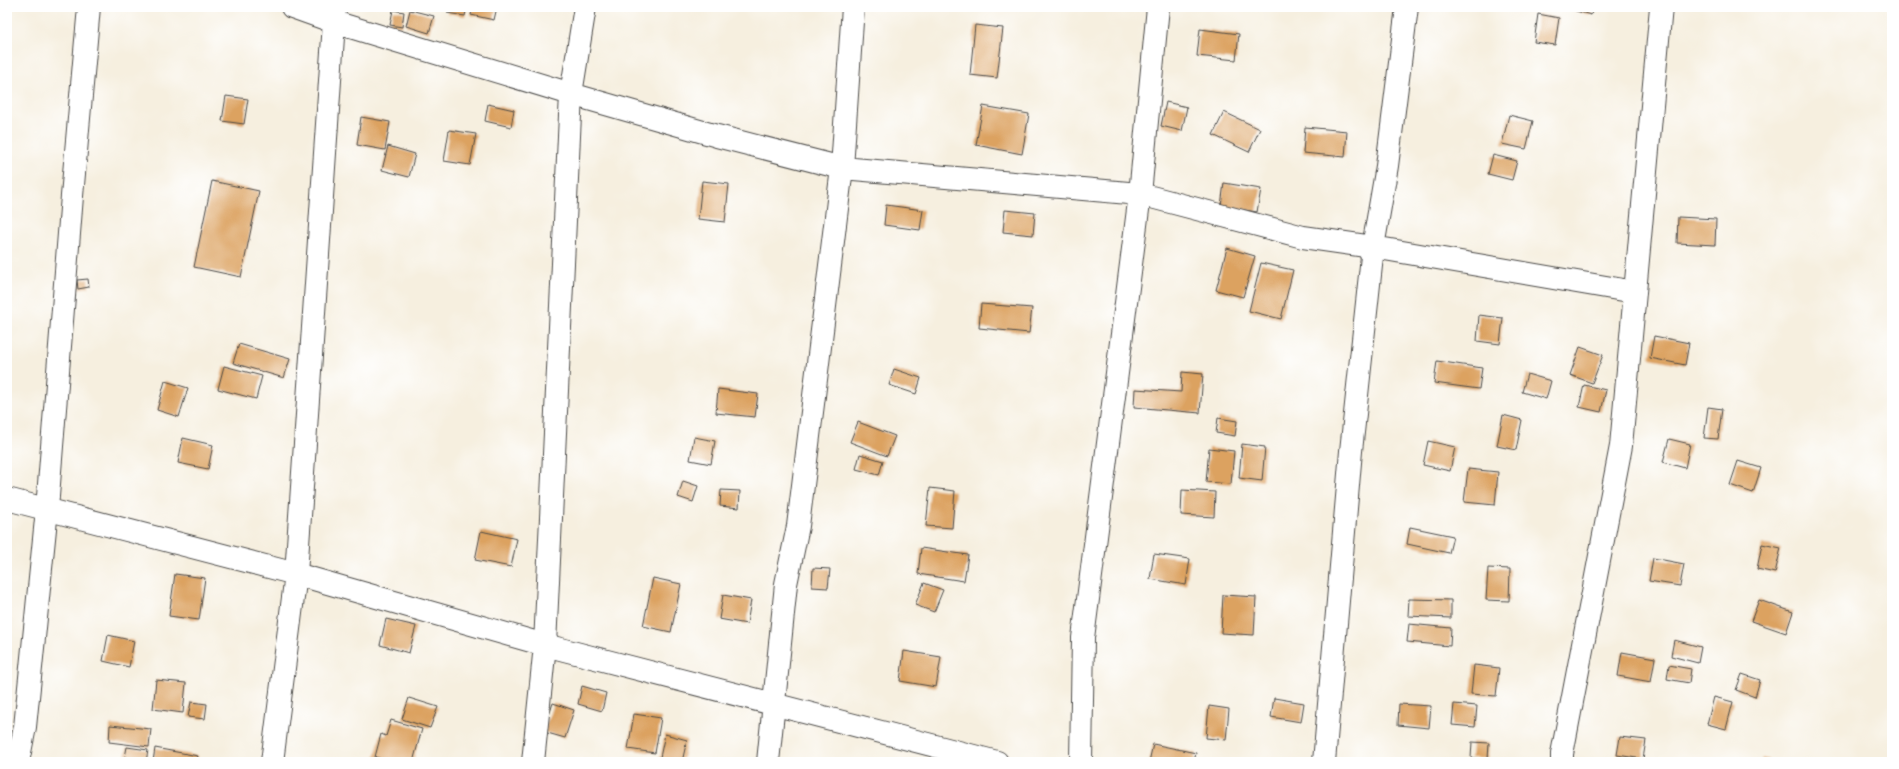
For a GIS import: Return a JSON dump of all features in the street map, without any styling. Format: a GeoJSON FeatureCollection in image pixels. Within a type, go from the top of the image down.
{"type":"FeatureCollection","features":[{"type":"Feature","properties":{"kind":"street"},"geometry":{"type":"LineString","coordinates":[[18,762],[24,727],[47,510],[72,196],[89,7]]}},
{"type":"Feature","properties":{"kind":"street"},"geometry":{"type":"LineString","coordinates":[[292,7],[334,14],[571,94],[717,136],[842,168],[1140,194],[1303,237],[1373,247],[1634,292]]}},
{"type":"Feature","properties":{"kind":"street"},"geometry":{"type":"LineString","coordinates":[[533,762],[545,645],[571,94],[585,7]]}},
{"type":"Feature","properties":{"kind":"street"},"geometry":{"type":"LineString","coordinates":[[768,762],[772,705],[786,584],[798,526],[842,168],[853,7]]}},
{"type":"Feature","properties":{"kind":"street"},"geometry":{"type":"LineString","coordinates":[[1081,762],[1083,638],[1140,194],[1158,7]]}},
{"type":"Feature","properties":{"kind":"street"},"geometry":{"type":"LineString","coordinates":[[1324,762],[1351,451],[1373,247],[1387,166],[1407,7]]}},
{"type":"Feature","properties":{"kind":"street"},"geometry":{"type":"LineString","coordinates":[[1562,762],[1562,754],[1620,446],[1661,7]]}},
{"type":"Feature","properties":{"kind":"street"},"geometry":{"type":"LineString","coordinates":[[272,762],[296,574],[334,14]]}},
{"type":"Feature","properties":{"kind":"street"},"geometry":{"type":"LineString","coordinates":[[7,499],[296,574],[545,645],[667,675],[977,760],[997,762]]}},
{"type":"Feature","properties":{"kind":"building"},"geometry":{"type":"Polygon","coordinates":[[[449,7],[467,7],[465,16],[447,13],[449,7]]]}},
{"type":"Feature","properties":{"kind":"building"},"geometry":{"type":"Polygon","coordinates":[[[473,7],[497,7],[494,20],[471,15],[473,7]]]}},
{"type":"Feature","properties":{"kind":"building"},"geometry":{"type":"Polygon","coordinates":[[[1593,7],[1591,15],[1565,8],[1593,7]]]}},
{"type":"Feature","properties":{"kind":"building"},"geometry":{"type":"Polygon","coordinates":[[[393,10],[404,12],[402,27],[390,25],[393,10]]]}},
{"type":"Feature","properties":{"kind":"building"},"geometry":{"type":"Polygon","coordinates":[[[410,10],[434,16],[429,33],[406,26],[410,10]]]}},
{"type":"Feature","properties":{"kind":"building"},"geometry":{"type":"Polygon","coordinates":[[[1538,14],[1559,18],[1555,45],[1534,42],[1538,14]]]}},
{"type":"Feature","properties":{"kind":"building"},"geometry":{"type":"Polygon","coordinates":[[[975,25],[1003,28],[997,78],[970,75],[975,25]]]}},
{"type":"Feature","properties":{"kind":"building"},"geometry":{"type":"Polygon","coordinates":[[[1200,29],[1239,34],[1236,60],[1197,56],[1200,29]]]}},
{"type":"Feature","properties":{"kind":"building"},"geometry":{"type":"Polygon","coordinates":[[[226,96],[248,99],[244,124],[222,121],[226,96]]]}},
{"type":"Feature","properties":{"kind":"building"},"geometry":{"type":"Polygon","coordinates":[[[1166,102],[1187,107],[1182,131],[1161,126],[1166,102]]]}},
{"type":"Feature","properties":{"kind":"building"},"geometry":{"type":"Polygon","coordinates":[[[488,104],[514,110],[511,127],[485,121],[488,104]]]}},
{"type":"Feature","properties":{"kind":"building"},"geometry":{"type":"Polygon","coordinates":[[[983,106],[1029,114],[1022,154],[976,145],[983,106]]]}},
{"type":"Feature","properties":{"kind":"building"},"geometry":{"type":"Polygon","coordinates":[[[1224,112],[1260,129],[1249,152],[1213,135],[1224,112]]]}},
{"type":"Feature","properties":{"kind":"building"},"geometry":{"type":"Polygon","coordinates":[[[1509,115],[1533,121],[1526,149],[1502,144],[1509,115]]]}},
{"type":"Feature","properties":{"kind":"building"},"geometry":{"type":"Polygon","coordinates":[[[361,117],[390,122],[385,150],[357,145],[361,117]]]}},
{"type":"Feature","properties":{"kind":"building"},"geometry":{"type":"Polygon","coordinates":[[[1305,127],[1347,131],[1345,157],[1303,153],[1305,127]]]}},
{"type":"Feature","properties":{"kind":"building"},"geometry":{"type":"Polygon","coordinates":[[[449,130],[476,134],[470,165],[444,161],[449,130]]]}},
{"type":"Feature","properties":{"kind":"building"},"geometry":{"type":"Polygon","coordinates":[[[388,146],[415,154],[409,177],[382,170],[388,146]]]}},
{"type":"Feature","properties":{"kind":"building"},"geometry":{"type":"Polygon","coordinates":[[[1493,155],[1517,161],[1512,180],[1488,174],[1493,155]]]}},
{"type":"Feature","properties":{"kind":"building"},"geometry":{"type":"Polygon","coordinates":[[[212,181],[259,191],[241,277],[194,267],[212,181]]]}},
{"type":"Feature","properties":{"kind":"building"},"geometry":{"type":"Polygon","coordinates":[[[702,181],[729,184],[725,222],[698,219],[702,181]]]}},
{"type":"Feature","properties":{"kind":"building"},"geometry":{"type":"Polygon","coordinates":[[[1224,183],[1261,189],[1257,212],[1221,206],[1224,183]]]}},
{"type":"Feature","properties":{"kind":"building"},"geometry":{"type":"Polygon","coordinates":[[[886,205],[923,210],[920,230],[884,225],[886,205]]]}},
{"type":"Feature","properties":{"kind":"building"},"geometry":{"type":"Polygon","coordinates":[[[1005,210],[1035,213],[1033,235],[1003,232],[1005,210]]]}},
{"type":"Feature","properties":{"kind":"building"},"geometry":{"type":"Polygon","coordinates":[[[1678,217],[1716,219],[1715,245],[1677,243],[1678,217]]]}},
{"type":"Feature","properties":{"kind":"building"},"geometry":{"type":"Polygon","coordinates":[[[1227,248],[1255,256],[1243,297],[1216,290],[1227,248]]]}},
{"type":"Feature","properties":{"kind":"building"},"geometry":{"type":"Polygon","coordinates":[[[1261,263],[1293,270],[1281,319],[1249,311],[1261,263]]]}},
{"type":"Feature","properties":{"kind":"building"},"geometry":{"type":"Polygon","coordinates":[[[88,279],[89,287],[78,289],[77,280],[88,279]]]}},
{"type":"Feature","properties":{"kind":"building"},"geometry":{"type":"Polygon","coordinates":[[[981,304],[1032,308],[1029,333],[979,328],[981,304]]]}},
{"type":"Feature","properties":{"kind":"building"},"geometry":{"type":"Polygon","coordinates":[[[1479,315],[1503,318],[1500,344],[1477,341],[1479,315]]]}},
{"type":"Feature","properties":{"kind":"building"},"geometry":{"type":"Polygon","coordinates":[[[1654,336],[1689,343],[1685,365],[1650,358],[1654,336]]]}},
{"type":"Feature","properties":{"kind":"building"},"geometry":{"type":"Polygon","coordinates":[[[239,344],[290,359],[284,378],[233,363],[239,344]]]}},
{"type":"Feature","properties":{"kind":"building"},"geometry":{"type":"Polygon","coordinates":[[[1580,347],[1603,355],[1592,383],[1570,375],[1580,347]]]}},
{"type":"Feature","properties":{"kind":"building"},"geometry":{"type":"Polygon","coordinates":[[[1437,361],[1482,368],[1479,389],[1434,383],[1437,361]]]}},
{"type":"Feature","properties":{"kind":"building"},"geometry":{"type":"Polygon","coordinates":[[[224,366],[262,376],[256,399],[218,389],[224,366]]]}},
{"type":"Feature","properties":{"kind":"building"},"geometry":{"type":"Polygon","coordinates":[[[894,369],[921,378],[916,394],[889,385],[894,369]]]}},
{"type":"Feature","properties":{"kind":"building"},"geometry":{"type":"Polygon","coordinates":[[[1182,372],[1203,374],[1200,413],[1134,407],[1135,389],[1181,392],[1182,372]]]}},
{"type":"Feature","properties":{"kind":"building"},"geometry":{"type":"Polygon","coordinates":[[[1527,374],[1551,381],[1546,399],[1522,392],[1527,374]]]}},
{"type":"Feature","properties":{"kind":"building"},"geometry":{"type":"Polygon","coordinates":[[[165,381],[188,388],[179,417],[157,410],[165,381]]]}},
{"type":"Feature","properties":{"kind":"building"},"geometry":{"type":"Polygon","coordinates":[[[1584,385],[1606,390],[1601,412],[1579,407],[1584,385]]]}},
{"type":"Feature","properties":{"kind":"building"},"geometry":{"type":"Polygon","coordinates":[[[718,389],[758,394],[755,417],[716,413],[718,389]]]}},
{"type":"Feature","properties":{"kind":"building"},"geometry":{"type":"Polygon","coordinates":[[[1708,407],[1722,409],[1718,439],[1704,438],[1708,407]]]}},
{"type":"Feature","properties":{"kind":"building"},"geometry":{"type":"Polygon","coordinates":[[[1503,415],[1522,420],[1516,450],[1497,446],[1503,415]]]}},
{"type":"Feature","properties":{"kind":"building"},"geometry":{"type":"Polygon","coordinates":[[[1218,418],[1237,421],[1235,436],[1216,433],[1218,418]]]}},
{"type":"Feature","properties":{"kind":"building"},"geometry":{"type":"Polygon","coordinates":[[[858,422],[895,436],[887,456],[850,442],[858,422]]]}},
{"type":"Feature","properties":{"kind":"building"},"geometry":{"type":"Polygon","coordinates":[[[694,437],[715,441],[711,464],[690,460],[694,437]]]}},
{"type":"Feature","properties":{"kind":"building"},"geometry":{"type":"Polygon","coordinates":[[[183,438],[213,445],[208,469],[178,463],[183,438]]]}},
{"type":"Feature","properties":{"kind":"building"},"geometry":{"type":"Polygon","coordinates":[[[1669,439],[1690,444],[1685,468],[1663,462],[1669,439]]]}},
{"type":"Feature","properties":{"kind":"building"},"geometry":{"type":"Polygon","coordinates":[[[1428,441],[1455,447],[1450,471],[1423,465],[1428,441]]]}},
{"type":"Feature","properties":{"kind":"building"},"geometry":{"type":"Polygon","coordinates":[[[1242,444],[1265,447],[1262,481],[1239,478],[1242,444]]]}},
{"type":"Feature","properties":{"kind":"building"},"geometry":{"type":"Polygon","coordinates":[[[1209,448],[1234,451],[1231,484],[1206,482],[1209,448]]]}},
{"type":"Feature","properties":{"kind":"building"},"geometry":{"type":"Polygon","coordinates":[[[860,454],[883,461],[879,475],[856,469],[860,454]]]}},
{"type":"Feature","properties":{"kind":"building"},"geometry":{"type":"Polygon","coordinates":[[[1738,461],[1761,468],[1753,493],[1730,485],[1738,461]]]}},
{"type":"Feature","properties":{"kind":"building"},"geometry":{"type":"Polygon","coordinates":[[[1468,469],[1498,472],[1495,505],[1464,502],[1468,469]]]}},
{"type":"Feature","properties":{"kind":"building"},"geometry":{"type":"Polygon","coordinates":[[[683,481],[698,486],[693,502],[678,497],[683,481]]]}},
{"type":"Feature","properties":{"kind":"building"},"geometry":{"type":"Polygon","coordinates":[[[930,488],[955,491],[952,528],[926,526],[930,488]]]}},
{"type":"Feature","properties":{"kind":"building"},"geometry":{"type":"Polygon","coordinates":[[[721,490],[740,491],[739,508],[720,506],[721,490]]]}},
{"type":"Feature","properties":{"kind":"building"},"geometry":{"type":"Polygon","coordinates":[[[1182,490],[1215,492],[1214,517],[1181,515],[1182,490]]]}},
{"type":"Feature","properties":{"kind":"building"},"geometry":{"type":"Polygon","coordinates":[[[1410,527],[1453,536],[1449,553],[1407,544],[1410,527]]]}},
{"type":"Feature","properties":{"kind":"building"},"geometry":{"type":"Polygon","coordinates":[[[481,531],[517,539],[511,567],[475,560],[481,531]]]}},
{"type":"Feature","properties":{"kind":"building"},"geometry":{"type":"Polygon","coordinates":[[[1762,544],[1781,548],[1775,573],[1757,569],[1762,544]]]}},
{"type":"Feature","properties":{"kind":"building"},"geometry":{"type":"Polygon","coordinates":[[[921,548],[968,555],[964,581],[918,574],[921,548]]]}},
{"type":"Feature","properties":{"kind":"building"},"geometry":{"type":"Polygon","coordinates":[[[1154,554],[1190,559],[1186,585],[1150,579],[1154,554]]]}},
{"type":"Feature","properties":{"kind":"building"},"geometry":{"type":"Polygon","coordinates":[[[1653,558],[1684,564],[1680,586],[1649,581],[1653,558]]]}},
{"type":"Feature","properties":{"kind":"building"},"geometry":{"type":"Polygon","coordinates":[[[813,568],[830,569],[828,588],[812,587],[813,568]]]}},
{"type":"Feature","properties":{"kind":"building"},"geometry":{"type":"Polygon","coordinates":[[[1488,568],[1510,569],[1509,601],[1486,600],[1488,568]]]}},
{"type":"Feature","properties":{"kind":"building"},"geometry":{"type":"Polygon","coordinates":[[[175,574],[205,578],[199,620],[169,616],[175,574]]]}},
{"type":"Feature","properties":{"kind":"building"},"geometry":{"type":"Polygon","coordinates":[[[653,578],[681,584],[671,632],[643,626],[653,578]]]}},
{"type":"Feature","properties":{"kind":"building"},"geometry":{"type":"Polygon","coordinates":[[[924,583],[943,590],[934,612],[915,605],[924,583]]]}},
{"type":"Feature","properties":{"kind":"building"},"geometry":{"type":"Polygon","coordinates":[[[723,595],[751,600],[747,624],[719,619],[723,595]]]}},
{"type":"Feature","properties":{"kind":"building"},"geometry":{"type":"Polygon","coordinates":[[[1223,595],[1256,597],[1254,635],[1221,633],[1223,595]]]}},
{"type":"Feature","properties":{"kind":"building"},"geometry":{"type":"Polygon","coordinates":[[[1409,599],[1451,600],[1451,618],[1408,616],[1409,599]]]}},
{"type":"Feature","properties":{"kind":"building"},"geometry":{"type":"Polygon","coordinates":[[[1759,600],[1793,612],[1786,633],[1751,621],[1759,600]]]}},
{"type":"Feature","properties":{"kind":"building"},"geometry":{"type":"Polygon","coordinates":[[[386,619],[416,626],[409,653],[380,645],[386,619]]]}},
{"type":"Feature","properties":{"kind":"building"},"geometry":{"type":"Polygon","coordinates":[[[1409,624],[1451,628],[1450,646],[1407,642],[1409,624]]]}},
{"type":"Feature","properties":{"kind":"building"},"geometry":{"type":"Polygon","coordinates":[[[108,635],[134,641],[129,667],[103,661],[108,635]]]}},
{"type":"Feature","properties":{"kind":"building"},"geometry":{"type":"Polygon","coordinates":[[[1674,640],[1701,647],[1698,663],[1671,656],[1674,640]]]}},
{"type":"Feature","properties":{"kind":"building"},"geometry":{"type":"Polygon","coordinates":[[[904,651],[941,657],[936,687],[900,681],[904,651]]]}},
{"type":"Feature","properties":{"kind":"building"},"geometry":{"type":"Polygon","coordinates":[[[1622,652],[1655,658],[1651,682],[1618,676],[1622,652]]]}},
{"type":"Feature","properties":{"kind":"building"},"geometry":{"type":"Polygon","coordinates":[[[1474,665],[1499,668],[1496,696],[1471,694],[1474,665]]]}},
{"type":"Feature","properties":{"kind":"building"},"geometry":{"type":"Polygon","coordinates":[[[1669,665],[1691,669],[1689,683],[1667,679],[1669,665]]]}},
{"type":"Feature","properties":{"kind":"building"},"geometry":{"type":"Polygon","coordinates":[[[1742,674],[1760,680],[1755,697],[1736,690],[1742,674]]]}},
{"type":"Feature","properties":{"kind":"building"},"geometry":{"type":"Polygon","coordinates":[[[156,680],[186,683],[183,713],[153,709],[156,680]]]}},
{"type":"Feature","properties":{"kind":"building"},"geometry":{"type":"Polygon","coordinates":[[[582,686],[606,693],[602,711],[578,704],[582,686]]]}},
{"type":"Feature","properties":{"kind":"building"},"geometry":{"type":"Polygon","coordinates":[[[1714,697],[1733,702],[1726,729],[1707,724],[1714,697]]]}},
{"type":"Feature","properties":{"kind":"building"},"geometry":{"type":"Polygon","coordinates":[[[409,698],[438,707],[430,728],[402,719],[409,698]]]}},
{"type":"Feature","properties":{"kind":"building"},"geometry":{"type":"Polygon","coordinates":[[[1274,698],[1304,703],[1301,722],[1271,717],[1274,698]]]}},
{"type":"Feature","properties":{"kind":"building"},"geometry":{"type":"Polygon","coordinates":[[[191,702],[207,704],[205,719],[188,717],[191,702]]]}},
{"type":"Feature","properties":{"kind":"building"},"geometry":{"type":"Polygon","coordinates":[[[553,703],[574,710],[565,738],[544,732],[553,703]]]}},
{"type":"Feature","properties":{"kind":"building"},"geometry":{"type":"Polygon","coordinates":[[[1399,704],[1431,706],[1429,728],[1398,725],[1399,704]]]}},
{"type":"Feature","properties":{"kind":"building"},"geometry":{"type":"Polygon","coordinates":[[[1454,704],[1477,706],[1475,727],[1452,725],[1454,704]]]}},
{"type":"Feature","properties":{"kind":"building"},"geometry":{"type":"Polygon","coordinates":[[[1209,706],[1229,709],[1226,740],[1206,738],[1209,706]]]}},
{"type":"Feature","properties":{"kind":"building"},"geometry":{"type":"Polygon","coordinates":[[[634,714],[661,718],[655,753],[628,749],[634,714]]]}},
{"type":"Feature","properties":{"kind":"building"},"geometry":{"type":"Polygon","coordinates":[[[391,720],[422,729],[413,762],[392,762],[375,757],[381,734],[386,736],[391,720]]]}},
{"type":"Feature","properties":{"kind":"building"},"geometry":{"type":"Polygon","coordinates":[[[110,725],[151,729],[149,747],[109,742],[110,725]]]}},
{"type":"Feature","properties":{"kind":"building"},"geometry":{"type":"Polygon","coordinates":[[[665,734],[687,740],[682,762],[659,762],[665,734]]]}},
{"type":"Feature","properties":{"kind":"building"},"geometry":{"type":"Polygon","coordinates":[[[1620,737],[1646,740],[1643,759],[1617,755],[1620,737]]]}},
{"type":"Feature","properties":{"kind":"building"},"geometry":{"type":"Polygon","coordinates":[[[1472,742],[1489,743],[1488,759],[1471,758],[1472,742]]]}},
{"type":"Feature","properties":{"kind":"building"},"geometry":{"type":"Polygon","coordinates":[[[1153,744],[1196,753],[1194,762],[1149,762],[1153,744]]]}},
{"type":"Feature","properties":{"kind":"building"},"geometry":{"type":"Polygon","coordinates":[[[127,747],[148,750],[146,762],[124,762],[127,747]]]}},
{"type":"Feature","properties":{"kind":"building"},"geometry":{"type":"Polygon","coordinates":[[[155,748],[198,756],[196,762],[153,762],[155,748]]]}},
{"type":"Feature","properties":{"kind":"building"},"geometry":{"type":"Polygon","coordinates":[[[1762,758],[1776,762],[1761,762],[1762,758]]]}}]}
